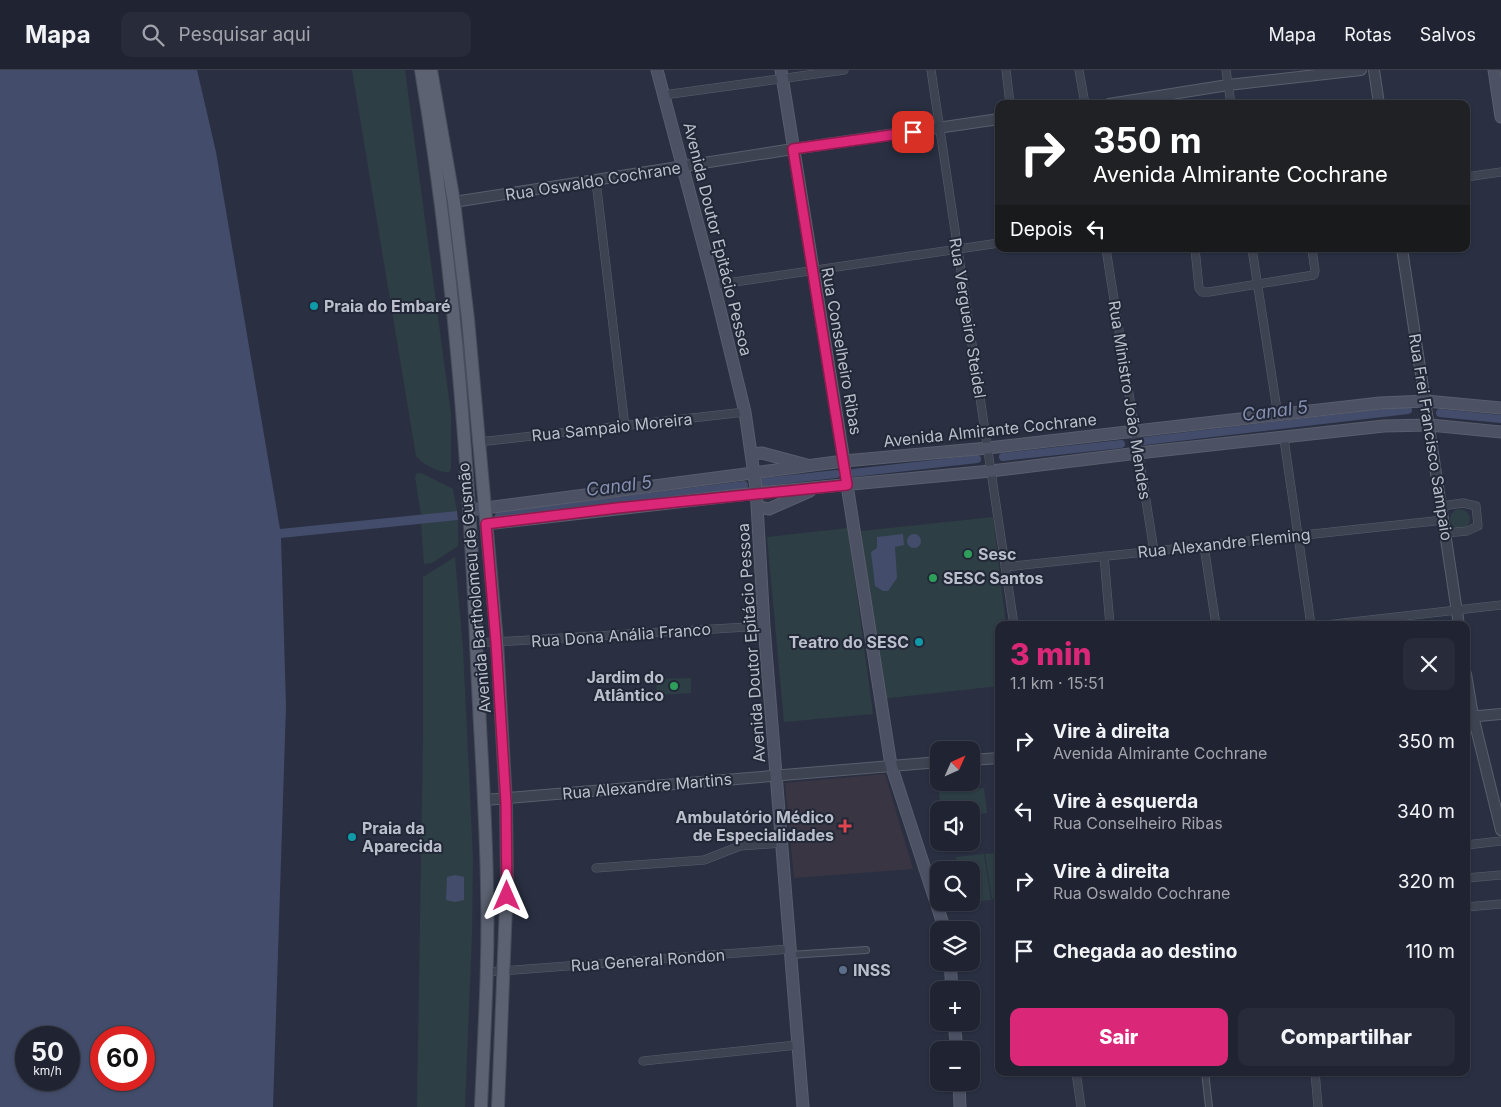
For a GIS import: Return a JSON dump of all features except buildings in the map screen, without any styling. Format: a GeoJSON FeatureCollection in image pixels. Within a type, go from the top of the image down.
{"type":"FeatureCollection","features":[{"type":"Feature","properties":{"kind":"main road","name":"Avenida Bartholomeu de Gusmão"},"geometry":{"type":"LineString","coordinates":[[421,70],[441,204],[463,412],[470,510],[485,800],[487,972],[481,1107]]}},
{"type":"Feature","properties":{"kind":"main road","name":"Avenida Bartholomeu de Gusmão"},"geometry":{"type":"LineString","coordinates":[[431,70],[454,202],[479,442],[496,642],[506,799],[507,880],[505,972],[498,1107]]}},
{"type":"Feature","properties":{"kind":"main road","name":"Avenida Doutor Epitácio Pessoa"},"geometry":{"type":"LineString","coordinates":[[658,70],[745,412],[751,454],[758,506],[764,626],[803,1107]]}},
{"type":"Feature","properties":{"kind":"main road"},"geometry":{"type":"LineString","coordinates":[[1494,70],[1501,117]]}},
{"type":"Feature","properties":{"kind":"main road","name":"Rua Conselheiro Ribas"},"geometry":{"type":"LineString","coordinates":[[781,75],[844,463]]}},
{"type":"Feature","properties":{"kind":"main road","name":"Avenida Almirante Cochrane"},"geometry":{"type":"LineString","coordinates":[[486,524],[755,483],[814,466],[988,450],[1380,403],[1426,402],[1501,408]]}},
{"type":"Feature","properties":{"kind":"main road","name":"Avenida Almirante Cochrane"},"geometry":{"type":"LineString","coordinates":[[470,510],[755,483],[818,488],[847,483],[991,470],[1138,451],[1284,438],[1429,422],[1501,432]]}},
{"type":"Feature","properties":{"kind":"main road"},"geometry":{"type":"LineString","coordinates":[[751,454],[762,453],[814,466]]}},
{"type":"Feature","properties":{"kind":"main road","name":"Rua Conselheiro Ribas"},"geometry":{"type":"LineString","coordinates":[[847,483],[869,638],[891,765],[942,921]]}},
{"type":"Feature","properties":{"kind":"main road"},"geometry":{"type":"LineString","coordinates":[[758,506],[769,509],[818,488]]}},
{"type":"Feature","properties":{"kind":"main road"},"geometry":{"type":"LineString","coordinates":[[959,1091],[960,1107]]}},
{"type":"Feature","properties":{"kind":"street"},"geometry":{"type":"LineString","coordinates":[[664,95],[781,75],[844,70]]}},
{"type":"Feature","properties":{"kind":"street","name":"Rua Vergueiro Steidel"},"geometry":{"type":"LineString","coordinates":[[931,70],[1013,621]]}},
{"type":"Feature","properties":{"kind":"street"},"geometry":{"type":"LineString","coordinates":[[1006,70],[1010,100]]}},
{"type":"Feature","properties":{"kind":"street"},"geometry":{"type":"LineString","coordinates":[[1080,70],[1084,100]]}},
{"type":"Feature","properties":{"kind":"street"},"geometry":{"type":"LineString","coordinates":[[1226,70],[1230,100]]}},
{"type":"Feature","properties":{"kind":"street"},"geometry":{"type":"LineString","coordinates":[[1134,100],[1307,73],[1361,70]]}},
{"type":"Feature","properties":{"kind":"street"},"geometry":{"type":"LineString","coordinates":[[1374,70],[1378,100]]}},
{"type":"Feature","properties":{"kind":"street","name":"Rua Oswaldo Cochrane"},"geometry":{"type":"LineString","coordinates":[[454,202],[995,120]]}},
{"type":"Feature","properties":{"kind":"street"},"geometry":{"type":"LineString","coordinates":[[1470,176],[1501,172]]}},
{"type":"Feature","properties":{"kind":"street"},"geometry":{"type":"LineString","coordinates":[[596,180],[625,426]]}},
{"type":"Feature","properties":{"kind":"street"},"geometry":{"type":"LineString","coordinates":[[714,285],[995,243]]}},
{"type":"Feature","properties":{"kind":"street","name":"Rua Ministro João Mendes"},"geometry":{"type":"LineString","coordinates":[[1106,252],[1154,551]]}},
{"type":"Feature","properties":{"kind":"street"},"geometry":{"type":"LineString","coordinates":[[1195,252],[1199,288],[1202,292],[1314,275],[1312,252]]}},
{"type":"Feature","properties":{"kind":"street"},"geometry":{"type":"LineString","coordinates":[[1252,252],[1278,416]]}},
{"type":"Feature","properties":{"kind":"street","name":"Rua Frei Francisco Sampaio"},"geometry":{"type":"LineString","coordinates":[[1402,252],[1442,506],[1457,621]]}},
{"type":"Feature","properties":{"kind":"street","name":"Rua Sampaio Moreira"},"geometry":{"type":"LineString","coordinates":[[479,442],[745,412]]}},
{"type":"Feature","properties":{"kind":"street"},"geometry":{"type":"LineString","coordinates":[[1284,438],[1310,621]]}},
{"type":"Feature","properties":{"kind":"street","name":"Rua Conselheiro Ribas"},"geometry":{"type":"LineString","coordinates":[[844,463],[847,483]]}},
{"type":"Feature","properties":{"kind":"street"},"geometry":{"type":"LineString","coordinates":[[1442,506],[1471,503],[1476,506],[1478,513],[1478,526],[1474,530],[1446,534]]}},
{"type":"Feature","properties":{"kind":"street","name":"Rua Alexandre Fleming"},"geometry":{"type":"LineString","coordinates":[[1005,567],[1298,534],[1444,520]]}},
{"type":"Feature","properties":{"kind":"street"},"geometry":{"type":"LineString","coordinates":[[1204,546],[1215,621]]}},
{"type":"Feature","properties":{"kind":"street"},"geometry":{"type":"LineString","coordinates":[[1104,556],[1110,621]]}},
{"type":"Feature","properties":{"kind":"street"},"geometry":{"type":"LineString","coordinates":[[1361,621],[1501,605]]}},
{"type":"Feature","properties":{"kind":"street","name":"Rua Dona Anália Franco"},"geometry":{"type":"LineString","coordinates":[[477,643],[764,626]]}},
{"type":"Feature","properties":{"kind":"street"},"geometry":{"type":"LineString","coordinates":[[1501,714],[1470,717],[1501,830]]}},
{"type":"Feature","properties":{"kind":"street"},"geometry":{"type":"LineString","coordinates":[[980,759],[995,758]]}},
{"type":"Feature","properties":{"kind":"street","name":"Rua Alexandre Martins"},"geometry":{"type":"LineString","coordinates":[[485,800],[776,774],[930,763]]}},
{"type":"Feature","properties":{"kind":"street"},"geometry":{"type":"LineString","coordinates":[[1470,845],[1501,841]]}},
{"type":"Feature","properties":{"kind":"street"},"geometry":{"type":"LineString","coordinates":[[596,868],[704,860],[740,846],[782,843]]}},
{"type":"Feature","properties":{"kind":"street"},"geometry":{"type":"LineString","coordinates":[[1470,878],[1501,875]]}},
{"type":"Feature","properties":{"kind":"street"},"geometry":{"type":"LineString","coordinates":[[1470,907],[1501,904]]}},
{"type":"Feature","properties":{"kind":"street"},"geometry":{"type":"LineString","coordinates":[[790,952],[866,950]]}},
{"type":"Feature","properties":{"kind":"street","name":"Rua General Rondon"},"geometry":{"type":"LineString","coordinates":[[487,972],[790,952]]}},
{"type":"Feature","properties":{"kind":"street"},"geometry":{"type":"LineString","coordinates":[[643,1061],[797,1045]]}},
{"type":"Feature","properties":{"kind":"street"},"geometry":{"type":"LineString","coordinates":[[1077,1076],[1081,1107]]}},
{"type":"Feature","properties":{"kind":"street"},"geometry":{"type":"LineString","coordinates":[[1205,1076],[1209,1107]]}},
{"type":"Feature","properties":{"kind":"street"},"geometry":{"type":"LineString","coordinates":[[1314,1076],[1318,1107]]}},
{"type":"Feature","properties":{"kind":"shaded area"},"geometry":{"type":"Polygon","coordinates":[[[352,70],[405,70],[451,414],[451,468],[449,472],[431,467],[416,456],[352,70]]]}},
{"type":"Feature","properties":{"kind":"shaded area"},"geometry":{"type":"Polygon","coordinates":[[[417,473],[421,473],[453,489],[457,511],[421,515],[415,477],[417,473]]]}},
{"type":"Feature","properties":{"kind":"shaded area"},"geometry":{"type":"Polygon","coordinates":[[[1460,509],[1467,512],[1470,519],[1467,526],[1460,529],[1453,526],[1450,519],[1453,512],[1460,509]]]}},
{"type":"Feature","properties":{"kind":"shaded area","name":"SESC Santos"},"geometry":{"type":"Polygon","coordinates":[[[993,517],[1006,621],[995,621],[995,686],[881,699],[861,531],[993,517]]]}},
{"type":"Feature","properties":{"kind":"shaded area"},"geometry":{"type":"Polygon","coordinates":[[[458,520],[458,546],[432,563],[424,564],[421,523],[458,520]]]}},
{"type":"Feature","properties":{"kind":"shaded area"},"geometry":{"type":"Polygon","coordinates":[[[848,528],[873,714],[784,722],[767,537],[848,528]]]}},
{"type":"Feature","properties":{"kind":"shaded area"},"geometry":{"type":"Polygon","coordinates":[[[455,557],[463,649],[473,858],[465,1107],[417,1107],[423,736],[423,577],[455,557]]]}},
{"type":"Feature","properties":{"kind":"shaded area","name":"Jardim do Atlântico"},"geometry":{"type":"Polygon","coordinates":[[[691,678],[691,693],[657,695],[656,679],[691,678]]]}},
{"type":"Feature","properties":{"kind":"shaded area","name":"Ambulatório Médico de Especialidades"},"geometry":{"type":"Polygon","coordinates":[[[885,774],[913,869],[794,878],[785,783],[885,774]]]}},
{"type":"Feature","properties":{"kind":"shaded area"},"geometry":{"type":"Polygon","coordinates":[[[980,788],[984,788],[987,813],[980,814],[980,801],[940,801],[939,792],[980,791],[980,788]]]}},
{"type":"Feature","properties":{"kind":"shaded area"},"geometry":{"type":"Polygon","coordinates":[[[995,853],[995,899],[992,899],[985,854],[995,853]]]}},
{"type":"Feature","properties":{"kind":"shaded area"},"geometry":{"type":"Polygon","coordinates":[[[984,854],[991,900],[980,901],[980,861],[957,861],[956,857],[984,854]]]}},
{"type":"Feature","properties":{"kind":"water"},"geometry":{"type":"Polygon","coordinates":[[[0,70],[197,70],[216,152],[280,529],[457,511],[458,520],[281,538],[286,706],[273,1107],[0,1107],[0,70]]]}},
{"type":"Feature","properties":{"kind":"water"},"geometry":{"type":"Polygon","coordinates":[[[903,534],[904,545],[895,547],[897,578],[888,591],[883,591],[875,586],[871,552],[877,548],[877,537],[903,534]]]}},
{"type":"Feature","properties":{"kind":"water"},"geometry":{"type":"Polygon","coordinates":[[[914,534],[919,536],[921,541],[919,546],[914,548],[909,546],[907,541],[909,536],[914,534]]]}},
{"type":"Feature","properties":{"kind":"water"},"geometry":{"type":"Polygon","coordinates":[[[455,875],[464,877],[464,900],[455,902],[446,900],[447,877],[455,875]]]}},
{"type":"Feature","properties":{"kind":"waterway","name":"Canal 5"},"geometry":{"type":"LineString","coordinates":[[1145,441],[1408,410]]}},
{"type":"Feature","properties":{"kind":"waterway","name":"Canal 5"},"geometry":{"type":"LineString","coordinates":[[1440,413],[1501,419]]}},
{"type":"Feature","properties":{"kind":"waterway","name":"Canal 5"},"geometry":{"type":"LineString","coordinates":[[1003,457],[1121,444]]}},
{"type":"Feature","properties":{"kind":"waterway","name":"Canal 5"},"geometry":{"type":"LineString","coordinates":[[853,473],[977,459]]}},
{"type":"Feature","properties":{"kind":"waterway","name":"Canal 5"},"geometry":{"type":"LineString","coordinates":[[764,482],[836,474]]}},
{"type":"Feature","properties":{"kind":"waterway","name":"Canal 5"},"geometry":{"type":"LineString","coordinates":[[499,516],[744,485]]}},
{"type":"Feature","properties":{"kind":"place","name":"Praia do Embaré"},"geometry":{"type":"Point","coordinates":[314,306]}},
{"type":"Feature","properties":{"kind":"place","name":"Sesc"},"geometry":{"type":"Point","coordinates":[968,554]}},
{"type":"Feature","properties":{"kind":"place","name":"SESC Santos"},"geometry":{"type":"Point","coordinates":[933,578]}},
{"type":"Feature","properties":{"kind":"place","name":"Teatro do SESC"},"geometry":{"type":"Point","coordinates":[919,642]}},
{"type":"Feature","properties":{"kind":"place","name":"Jardim do Atlântico"},"geometry":{"type":"Point","coordinates":[674,686]}},
{"type":"Feature","properties":{"kind":"place","name":"Ambulatório Médico de Especialidades"},"geometry":{"type":"Point","coordinates":[845,826]}},
{"type":"Feature","properties":{"kind":"place","name":"Praia da Aparecida"},"geometry":{"type":"Point","coordinates":[352,837]}},
{"type":"Feature","properties":{"kind":"place","name":"INSS"},"geometry":{"type":"Point","coordinates":[843,970]}},
{"type":"Feature","properties":{"kind":"route"},"geometry":{"type":"LineString","coordinates":[[507,896],[506,803],[496,642],[486,524],[617,508],[847,485],[793,149],[913,132]]}}]}
